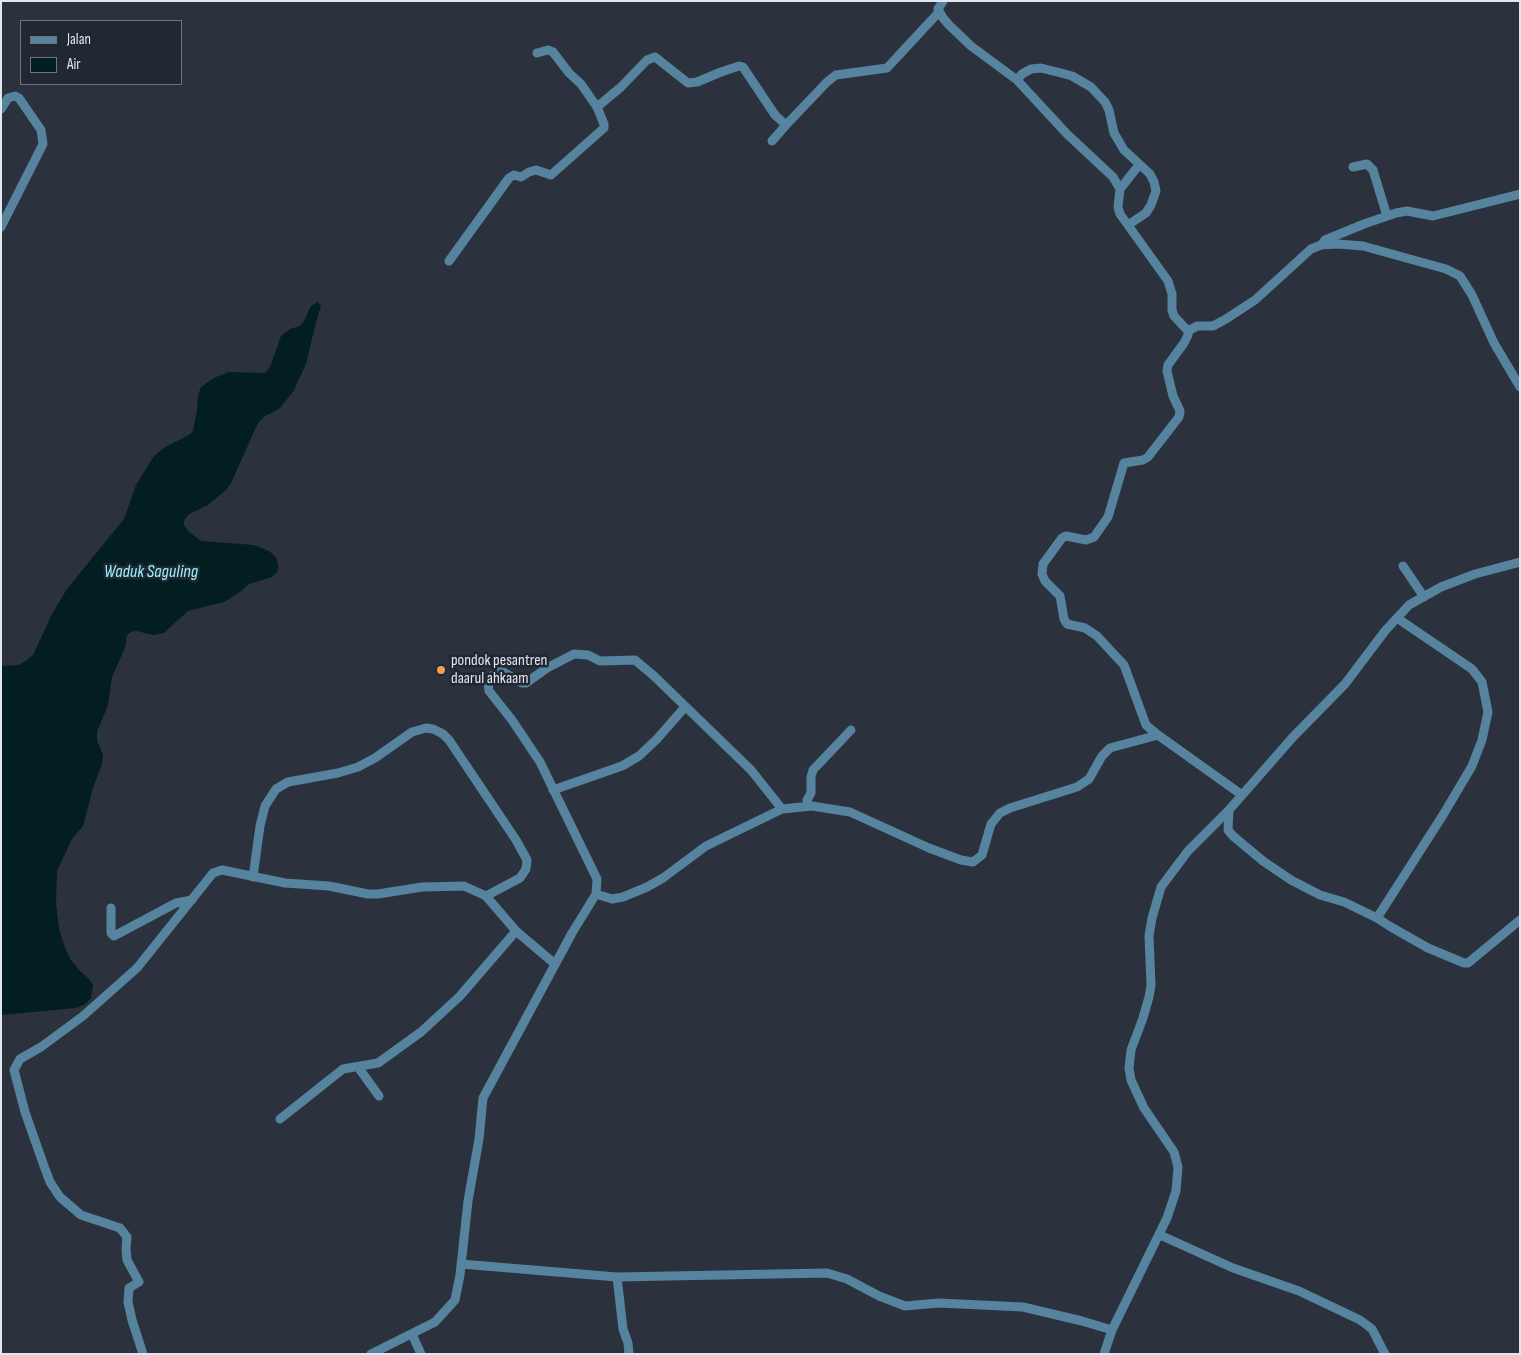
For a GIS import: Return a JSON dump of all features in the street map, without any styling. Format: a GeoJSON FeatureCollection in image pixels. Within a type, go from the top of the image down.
{"type":"FeatureCollection","features":[{"type":"Feature","properties":{"kind":"street"},"geometry":{"type":"LineString","coordinates":[[772,140],[827,82],[836,75],[887,68],[939,12],[938,9],[943,1]]}},
{"type":"Feature","properties":{"kind":"street"},"geometry":{"type":"LineString","coordinates":[[939,12],[949,25],[971,46],[1017,80],[1067,134],[1113,177],[1120,189]]}},
{"type":"Feature","properties":{"kind":"street"},"geometry":{"type":"LineString","coordinates":[[449,261],[509,178],[536,170],[551,175],[601,131],[604,124],[597,107],[581,84],[552,51],[548,50],[538,53]]}},
{"type":"Feature","properties":{"kind":"street"},"geometry":{"type":"LineString","coordinates":[[597,107],[621,87],[648,60],[656,57],[688,82],[697,82],[720,72],[743,66],[776,114],[786,125]]}},
{"type":"Feature","properties":{"kind":"street"},"geometry":{"type":"LineString","coordinates":[[1017,80],[1022,74],[1031,69],[1041,68],[1072,76],[1091,87],[1105,102],[1109,110],[1114,133],[1124,150],[1150,174],[1156,191],[1151,206],[1128,225]]}},
{"type":"Feature","properties":{"kind":"street"},"geometry":{"type":"LineString","coordinates":[[1,110],[8,98],[12,96],[19,98],[41,130],[43,144],[1,227]]}},
{"type":"Feature","properties":{"kind":"street"},"geometry":{"type":"LineString","coordinates":[[1353,167],[1367,164],[1373,170],[1387,216]]}},
{"type":"Feature","properties":{"kind":"street"},"geometry":{"type":"LineString","coordinates":[[1139,165],[1120,189],[1118,211],[1168,281],[1172,294],[1172,310],[1179,322],[1188,331]]}},
{"type":"Feature","properties":{"kind":"street"},"geometry":{"type":"LineString","coordinates":[[1321,245],[1325,240],[1387,216],[1408,211],[1433,216],[1520,194]]}},
{"type":"Feature","properties":{"kind":"street"},"geometry":{"type":"LineString","coordinates":[[1188,331],[1197,326],[1213,326],[1255,300],[1311,249],[1321,245],[1338,244],[1363,246],[1446,269],[1460,276],[1472,295],[1494,343],[1520,387]]}},
{"type":"Feature","properties":{"kind":"street"},"geometry":{"type":"LineString","coordinates":[[1188,331],[1184,342],[1168,365],[1167,371],[1173,396],[1180,411],[1179,417],[1148,458],[1124,463],[1108,517],[1094,537],[1086,540],[1066,536],[1062,538],[1043,564],[1042,574],[1045,581],[1060,596],[1065,623],[1085,628],[1097,636],[1124,665],[1142,719],[1146,725],[1242,795]]}},
{"type":"Feature","properties":{"kind":"street"},"geometry":{"type":"LineString","coordinates":[[1104,1354],[1112,1330],[1160,1235],[1174,1200],[1178,1168],[1178,1162],[1170,1145],[1144,1108],[1131,1080],[1130,1068],[1131,1050],[1149,997],[1149,936],[1161,887],[1188,850],[1229,810],[1293,737],[1344,684],[1385,631],[1410,605],[1440,587],[1475,574],[1520,562]]}},
{"type":"Feature","properties":{"kind":"street"},"geometry":{"type":"LineString","coordinates":[[1403,566],[1424,597]]}},
{"type":"Feature","properties":{"kind":"street"},"geometry":{"type":"LineString","coordinates":[[1377,918],[1472,766],[1482,740],[1488,712],[1482,682],[1472,669],[1397,618]]}},
{"type":"Feature","properties":{"kind":"street"},"geometry":{"type":"LineString","coordinates":[[371,1354],[435,1322],[451,1306],[457,1293],[483,1098],[555,964],[596,894],[597,879],[540,762],[529,743],[489,691],[488,683],[493,675],[497,672],[503,672],[522,683],[526,683],[547,668],[574,654],[588,655],[598,661],[630,660],[639,662],[751,770],[782,809]]}},
{"type":"Feature","properties":{"kind":"street"},"geometry":{"type":"LineString","coordinates":[[553,790],[622,766],[638,756],[657,739],[685,707]]}},
{"type":"Feature","properties":{"kind":"street"},"geometry":{"type":"LineString","coordinates":[[253,877],[260,826],[265,806],[276,789],[288,782],[338,773],[358,767],[375,758],[412,732],[426,728],[443,734],[449,740],[516,840],[527,860],[526,870],[520,878],[486,896]]}},
{"type":"Feature","properties":{"kind":"street"},"geometry":{"type":"LineString","coordinates":[[808,806],[807,800],[811,793],[813,770],[851,730]]}},
{"type":"Feature","properties":{"kind":"street"},"geometry":{"type":"LineString","coordinates":[[596,894],[612,899],[623,897],[663,878],[706,846],[782,809],[808,806],[850,812],[930,848],[961,860],[973,862],[982,855],[991,824],[1000,813],[1010,808],[1077,787],[1089,779],[1102,756],[1110,748],[1158,735]]}},
{"type":"Feature","properties":{"kind":"street"},"geometry":{"type":"LineString","coordinates":[[1229,810],[1228,830],[1232,836],[1263,861],[1298,884],[1320,895],[1344,902],[1377,918],[1428,948],[1464,963],[1468,963],[1520,920]]}},
{"type":"Feature","properties":{"kind":"street"},"geometry":{"type":"LineString","coordinates":[[143,1354],[128,1302],[129,1288],[139,1282],[127,1260],[128,1237],[120,1228],[81,1215],[60,1197],[50,1182],[44,1166],[25,1112],[14,1070],[20,1059],[41,1047],[83,1016],[137,968],[213,873],[222,870],[285,883],[329,886],[368,894],[422,887],[464,886],[486,896],[516,931],[555,964]]}},
{"type":"Feature","properties":{"kind":"street"},"geometry":{"type":"LineString","coordinates":[[112,908],[111,933],[116,936],[176,903],[192,900]]}},
{"type":"Feature","properties":{"kind":"street"},"geometry":{"type":"LineString","coordinates":[[280,1119],[343,1069],[378,1063],[421,1032],[460,996],[516,931]]}},
{"type":"Feature","properties":{"kind":"street"},"geometry":{"type":"LineString","coordinates":[[358,1067],[380,1096]]}},
{"type":"Feature","properties":{"kind":"street"},"geometry":{"type":"LineString","coordinates":[[1160,1235],[1233,1268],[1299,1291],[1360,1320],[1372,1329],[1385,1354]]}},
{"type":"Feature","properties":{"kind":"street"},"geometry":{"type":"LineString","coordinates":[[461,1264],[617,1276],[827,1273],[847,1279],[879,1296],[905,1306],[939,1304],[1023,1307],[1112,1330]]}},
{"type":"Feature","properties":{"kind":"street"},"geometry":{"type":"LineString","coordinates":[[617,1276],[622,1329],[628,1343],[629,1354]]}},
{"type":"Feature","properties":{"kind":"street"},"geometry":{"type":"LineString","coordinates":[[412,1334],[421,1354]]}},
{"type":"Feature","properties":{"kind":"water","name":"Waduk Saguling"},"geometry":{"type":"Polygon","coordinates":[[[318,302],[321,306],[306,364],[293,392],[279,409],[265,416],[258,423],[226,490],[208,505],[189,514],[184,520],[184,525],[188,531],[201,541],[254,545],[269,551],[276,557],[278,571],[272,577],[249,584],[224,602],[188,611],[164,633],[154,635],[136,631],[131,632],[127,635],[125,648],[112,677],[108,705],[97,732],[97,740],[103,755],[102,764],[93,788],[83,826],[72,839],[57,871],[56,904],[59,929],[70,959],[93,985],[91,998],[84,1005],[75,1008],[1,1015],[1,666],[18,665],[33,655],[52,614],[67,589],[124,519],[136,485],[154,456],[165,447],[193,431],[198,395],[201,387],[214,378],[229,372],[265,373],[270,367],[281,336],[290,329],[300,326],[311,306],[318,302]]]}},
{"type":"Feature","properties":{"kind":"place","name":"pondok pesantren daarul ahkaam"},"geometry":{"type":"Point","coordinates":[441,670]}}]}
